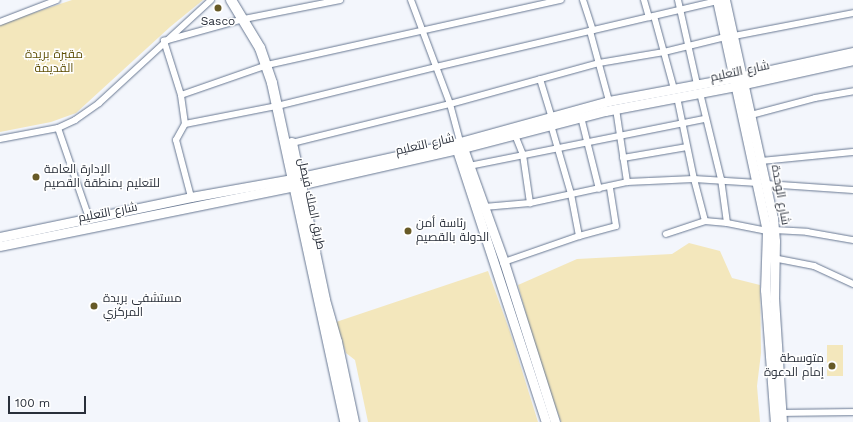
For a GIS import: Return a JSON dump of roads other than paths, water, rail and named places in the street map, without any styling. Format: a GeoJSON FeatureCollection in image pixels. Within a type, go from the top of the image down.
{"type":"FeatureCollection","features":[{"type":"Feature","properties":{"kind":"main road","name":"طريق الملك فيصل"},"geometry":{"type":"LineString","coordinates":[[231,0],[247,18],[266,46],[280,105],[345,422]]}},
{"type":"Feature","properties":{"kind":"main road","name":"طريق الملك فيصل"},"geometry":{"type":"LineString","coordinates":[[240,0],[247,18]]}},
{"type":"Feature","properties":{"kind":"main road","name":"طريق الملك فيصل"},"geometry":{"type":"LineString","coordinates":[[280,105],[292,143],[296,182],[337,342],[354,422]]}},
{"type":"Feature","properties":{"kind":"street"},"geometry":{"type":"LineString","coordinates":[[0,22],[57,0]]}},
{"type":"Feature","properties":{"kind":"street"},"geometry":{"type":"LineString","coordinates":[[0,139],[58,128],[75,120],[99,103],[164,41],[211,0]]}},
{"type":"Feature","properties":{"kind":"street"},"geometry":{"type":"LineString","coordinates":[[164,41],[247,18],[340,0]]}},
{"type":"Feature","properties":{"kind":"street"},"geometry":{"type":"LineString","coordinates":[[411,0],[450,104],[460,147],[546,422]]}},
{"type":"Feature","properties":{"kind":"street"},"geometry":{"type":"LineString","coordinates":[[181,95],[270,64],[561,0]]}},
{"type":"Feature","properties":{"kind":"street"},"geometry":{"type":"LineString","coordinates":[[584,0],[609,101]]}},
{"type":"Feature","properties":{"kind":"street"},"geometry":{"type":"LineString","coordinates":[[644,0],[652,16],[664,52],[675,93],[694,179],[706,221]]}},
{"type":"Feature","properties":{"kind":"street"},"geometry":{"type":"LineString","coordinates":[[678,0],[705,119],[721,180],[728,223]]}},
{"type":"Feature","properties":{"kind":"street"},"geometry":{"type":"LineString","coordinates":[[185,124],[280,105],[591,30],[723,0]]}},
{"type":"Feature","properties":{"kind":"street","name":"شارع الوحدة"},"geometry":{"type":"LineString","coordinates":[[723,0],[729,37],[739,81],[751,115],[761,161],[762,184],[771,230],[782,417]]}},
{"type":"Feature","properties":{"kind":"street"},"geometry":{"type":"LineString","coordinates":[[292,143],[450,104],[599,63],[664,52],[729,37],[853,13]]}},
{"type":"Feature","properties":{"kind":"street"},"geometry":{"type":"LineString","coordinates":[[164,41],[181,95],[185,124],[176,140],[191,197]]}},
{"type":"Feature","properties":{"kind":"street","name":"شارع التعليم"},"geometry":{"type":"LineString","coordinates":[[739,81],[853,52]]}},
{"type":"Feature","properties":{"kind":"street","name":"شارع التعليم"},"geometry":{"type":"LineString","coordinates":[[0,246],[515,134],[609,101],[675,93],[853,60]]}},
{"type":"Feature","properties":{"kind":"street"},"geometry":{"type":"LineString","coordinates":[[540,79],[557,149],[571,194],[579,236]]}},
{"type":"Feature","properties":{"kind":"street"},"geometry":{"type":"LineString","coordinates":[[739,81],[762,184]]}},
{"type":"Feature","properties":{"kind":"street"},"geometry":{"type":"LineString","coordinates":[[751,115],[815,98],[853,91]]}},
{"type":"Feature","properties":{"kind":"street","name":"شارع التعليم"},"geometry":{"type":"LineString","coordinates":[[460,147],[551,121],[581,117],[675,93]]}},
{"type":"Feature","properties":{"kind":"street"},"geometry":{"type":"LineString","coordinates":[[616,109],[627,182]]}},
{"type":"Feature","properties":{"kind":"street"},"geometry":{"type":"LineString","coordinates":[[581,117],[598,189]]}},
{"type":"Feature","properties":{"kind":"street"},"geometry":{"type":"LineString","coordinates":[[469,166],[705,119]]}},
{"type":"Feature","properties":{"kind":"street"},"geometry":{"type":"LineString","coordinates":[[58,128],[89,218]]}},
{"type":"Feature","properties":{"kind":"street"},"geometry":{"type":"LineString","coordinates":[[515,134],[523,155],[530,203]]}},
{"type":"Feature","properties":{"kind":"street"},"geometry":{"type":"LineString","coordinates":[[460,147],[469,166],[504,262],[555,422]]}},
{"type":"Feature","properties":{"kind":"street"},"geometry":{"type":"LineString","coordinates":[[623,158],[687,147]]}},
{"type":"Feature","properties":{"kind":"street"},"geometry":{"type":"LineString","coordinates":[[761,161],[853,152]]}},
{"type":"Feature","properties":{"kind":"street"},"geometry":{"type":"LineString","coordinates":[[484,207],[530,203],[610,187],[627,182],[694,179],[853,190]]}},
{"type":"Feature","properties":{"kind":"street","name":"شارع التعليم"},"geometry":{"type":"LineString","coordinates":[[0,237],[191,197],[296,182]]}},
{"type":"Feature","properties":{"kind":"street"},"geometry":{"type":"LineString","coordinates":[[504,262],[579,236],[616,226],[610,187]]}},
{"type":"Feature","properties":{"kind":"street"},"geometry":{"type":"LineString","coordinates":[[666,234],[706,221],[771,230],[807,232],[853,240]]}},
{"type":"Feature","properties":{"kind":"street"},"geometry":{"type":"LineString","coordinates":[[771,230],[765,290],[775,422]]}},
{"type":"Feature","properties":{"kind":"street"},"geometry":{"type":"LineString","coordinates":[[773,258],[814,266],[853,284]]}},
{"type":"Feature","properties":{"kind":"street"},"geometry":{"type":"LineString","coordinates":[[782,417],[853,412]]}},
{"type":"Feature","properties":{"kind":"place","name":"Sasco"},"geometry":{"type":"Point","coordinates":[218,8]}},
{"type":"Feature","properties":{"kind":"place","name":"الإدارة العامة للتعليم بمنطقة القصيم"},"geometry":{"type":"Point","coordinates":[36,177]}},
{"type":"Feature","properties":{"kind":"place","name":"رئاسة أمن الدولة بالقصيم"},"geometry":{"type":"Point","coordinates":[408,231]}},
{"type":"Feature","properties":{"kind":"place","name":"مستشفى بريدة المركزي"},"geometry":{"type":"Point","coordinates":[94,306]}},
{"type":"Feature","properties":{"kind":"place","name":"متوسطة إمام الدعوة"},"geometry":{"type":"Point","coordinates":[832,366]}},
{"type":"Feature","properties":{"kind":"park label","name":"مقبرة بريدة القديمة"},"geometry":{"type":"Point","coordinates":[54,62]}}]}
